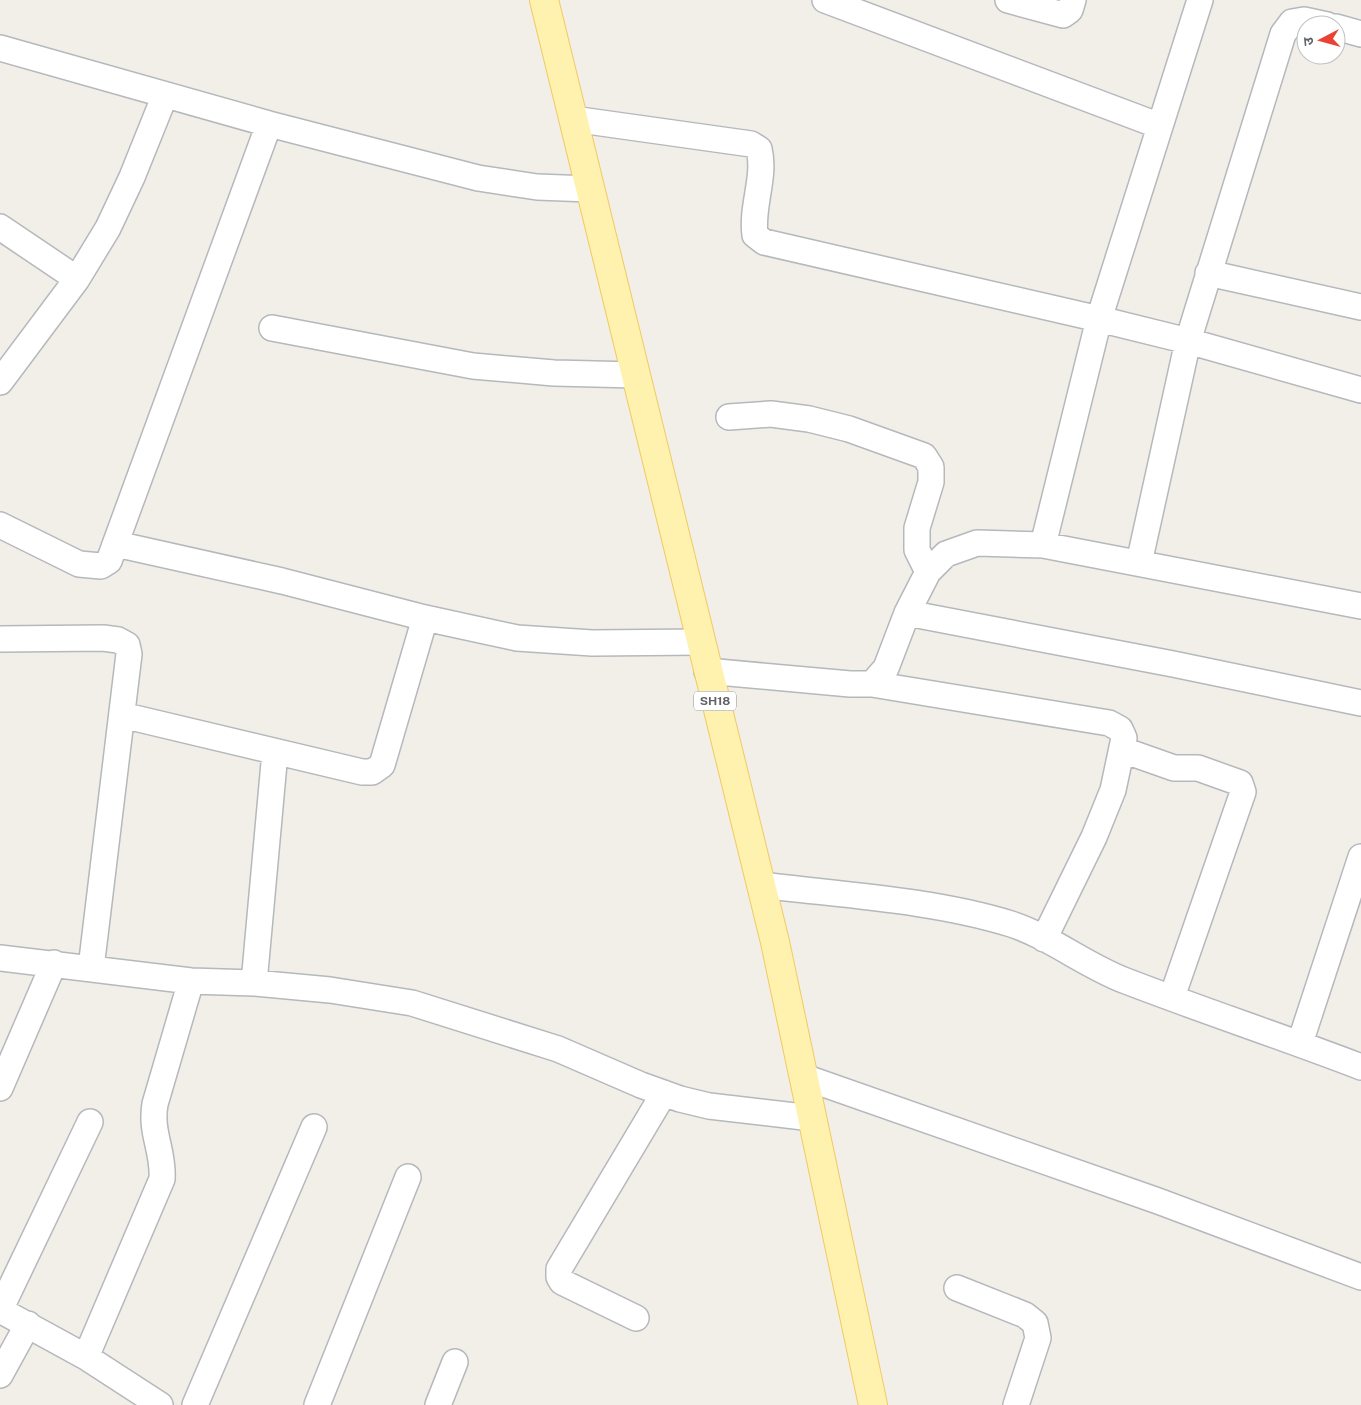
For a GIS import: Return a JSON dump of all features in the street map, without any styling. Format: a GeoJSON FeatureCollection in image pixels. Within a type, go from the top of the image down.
{"type":"FeatureCollection","features":[{"type":"Feature","properties":{"kind":"main road","name":"SH18"},"geometry":{"type":"LineString","coordinates":[[544,0],[761,885],[804,1077],[873,1405]]}},
{"type":"Feature","properties":{"kind":"street"},"geometry":{"type":"LineString","coordinates":[[825,0],[1160,126]]}},
{"type":"Feature","properties":{"kind":"street"},"geometry":{"type":"LineString","coordinates":[[1008,0],[1063,15],[1070,10],[1072,0]]}},
{"type":"Feature","properties":{"kind":"street"},"geometry":{"type":"LineString","coordinates":[[1044,545],[1098,319],[1200,0]]}},
{"type":"Feature","properties":{"kind":"street"},"geometry":{"type":"LineString","coordinates":[[1139,563],[1188,341],[1283,34],[1292,22],[1296,21]]}},
{"type":"Feature","properties":{"kind":"street"},"geometry":{"type":"LineString","coordinates":[[1346,30],[1361,34]]}},
{"type":"Feature","properties":{"kind":"street"},"geometry":{"type":"LineString","coordinates":[[0,48],[269,124],[478,178],[537,187],[590,189]]}},
{"type":"Feature","properties":{"kind":"street"},"geometry":{"type":"LineString","coordinates":[[1,379],[77,279],[108,228],[132,177],[165,95]]}},
{"type":"Feature","properties":{"kind":"street"},"geometry":{"type":"LineString","coordinates":[[573,119],[751,144],[759,149],[762,160],[753,223],[755,235],[764,242],[1188,341],[1361,390]]}},
{"type":"Feature","properties":{"kind":"street"},"geometry":{"type":"LineString","coordinates":[[0,525],[79,564],[91,567],[101,566],[109,561],[269,124]]}},
{"type":"Feature","properties":{"kind":"street"},"geometry":{"type":"LineString","coordinates":[[0,227],[77,279]]}},
{"type":"Feature","properties":{"kind":"street"},"geometry":{"type":"LineString","coordinates":[[1208,273],[1361,307]]}},
{"type":"Feature","properties":{"kind":"street"},"geometry":{"type":"LineString","coordinates":[[272,328],[473,366],[554,373],[636,375]]}},
{"type":"Feature","properties":{"kind":"street"},"geometry":{"type":"LineString","coordinates":[[728,417],[771,414],[808,419],[849,429],[924,456],[931,467],[931,482],[917,528],[917,550],[928,572]]}},
{"type":"Feature","properties":{"kind":"street"},"geometry":{"type":"LineString","coordinates":[[872,684],[886,668],[907,614],[928,572],[946,554],[978,542],[1044,545],[1361,606]]}},
{"type":"Feature","properties":{"kind":"street"},"geometry":{"type":"LineString","coordinates":[[116,544],[282,581],[425,618],[517,638],[592,643],[702,642]]}},
{"type":"Feature","properties":{"kind":"street"},"geometry":{"type":"LineString","coordinates":[[907,614],[1173,664],[1361,703]]}},
{"type":"Feature","properties":{"kind":"street"},"geometry":{"type":"LineString","coordinates":[[122,716],[362,772],[372,772],[382,765],[425,618]]}},
{"type":"Feature","properties":{"kind":"street"},"geometry":{"type":"LineString","coordinates":[[0,639],[103,638],[118,640],[127,645],[129,654],[91,968]]}},
{"type":"Feature","properties":{"kind":"street"},"geometry":{"type":"LineString","coordinates":[[707,671],[850,684],[872,684],[1109,723],[1120,729],[1124,738],[1123,750],[1113,790],[1094,837],[1044,939]]}},
{"type":"Feature","properties":{"kind":"street"},"geometry":{"type":"LineString","coordinates":[[1123,750],[1174,768],[1198,768],[1240,783],[1243,787],[1243,792],[1172,997]]}},
{"type":"Feature","properties":{"kind":"street"},"geometry":{"type":"LineString","coordinates":[[254,983],[275,752]]}},
{"type":"Feature","properties":{"kind":"street"},"geometry":{"type":"LineString","coordinates":[[1300,1043],[1361,856]]}},
{"type":"Feature","properties":{"kind":"street"},"geometry":{"type":"LineString","coordinates":[[761,885],[962,911],[1012,925],[1044,939],[1083,962],[1126,981],[1300,1043],[1361,1067]]}},
{"type":"Feature","properties":{"kind":"street"},"geometry":{"type":"LineString","coordinates":[[0,958],[191,981],[254,983],[330,990],[412,1004],[558,1049],[664,1093],[709,1106],[812,1118]]}},
{"type":"Feature","properties":{"kind":"street"},"geometry":{"type":"LineString","coordinates":[[0,1088],[54,963]]}},
{"type":"Feature","properties":{"kind":"street"},"geometry":{"type":"LineString","coordinates":[[86,1357],[162,1179],[163,1163],[152,1121],[155,1104],[191,981]]}},
{"type":"Feature","properties":{"kind":"street"},"geometry":{"type":"LineString","coordinates":[[804,1077],[1158,1201],[1361,1277]]}},
{"type":"Feature","properties":{"kind":"street"},"geometry":{"type":"LineString","coordinates":[[636,1318],[562,1282],[559,1277],[559,1269],[664,1093]]}},
{"type":"Feature","properties":{"kind":"street"},"geometry":{"type":"LineString","coordinates":[[90,1122],[0,1310],[86,1357],[160,1405]]}},
{"type":"Feature","properties":{"kind":"street"},"geometry":{"type":"LineString","coordinates":[[195,1405],[314,1127]]}},
{"type":"Feature","properties":{"kind":"street"},"geometry":{"type":"LineString","coordinates":[[317,1405],[408,1178]]}},
{"type":"Feature","properties":{"kind":"street"},"geometry":{"type":"LineString","coordinates":[[957,1288],[1025,1315],[1034,1322],[1038,1338],[1016,1405]]}},
{"type":"Feature","properties":{"kind":"street"},"geometry":{"type":"LineString","coordinates":[[0,1375],[28,1324]]}},
{"type":"Feature","properties":{"kind":"street"},"geometry":{"type":"LineString","coordinates":[[438,1405],[455,1362]]}}]}
